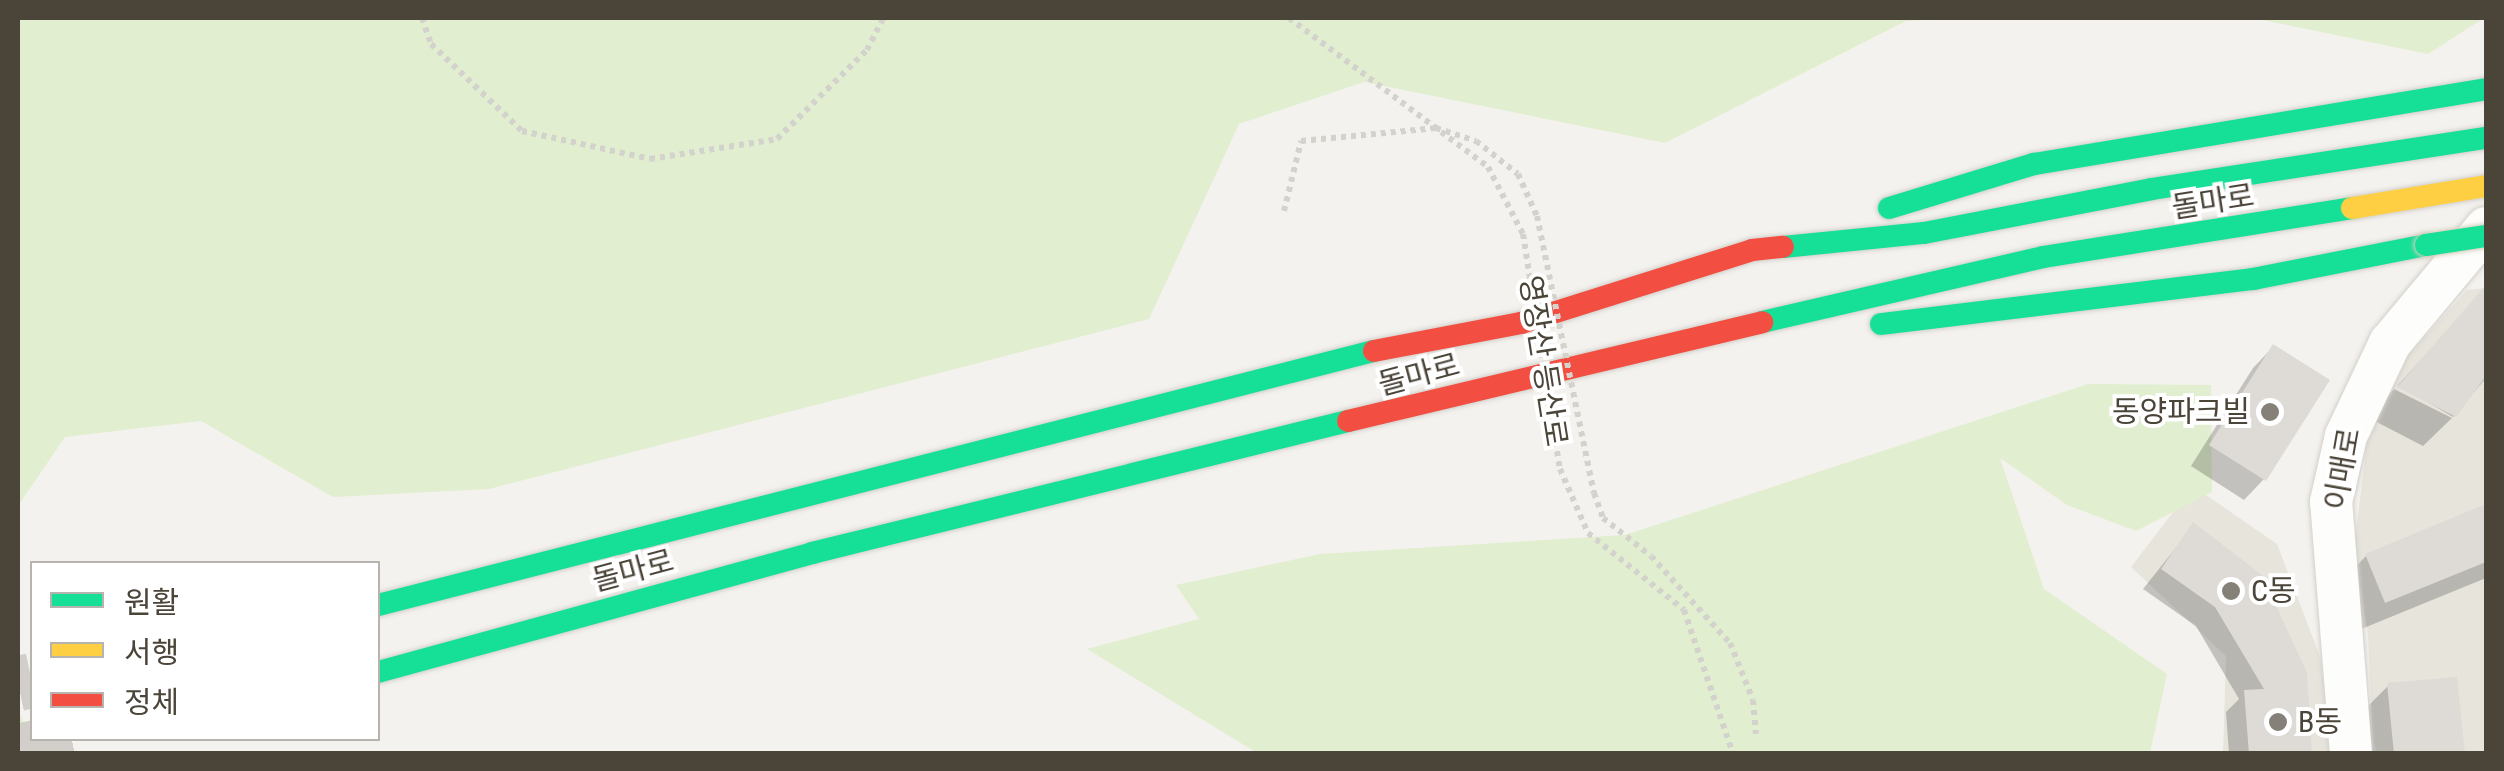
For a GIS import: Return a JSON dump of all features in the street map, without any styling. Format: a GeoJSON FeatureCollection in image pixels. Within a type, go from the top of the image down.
{"type":"FeatureCollection","features":[{"type":"Feature","properties":{"kind":"main road"},"geometry":{"type":"LineString","coordinates":[[1752,250],[2034,164],[2486,89]]}},
{"type":"Feature","properties":{"kind":"main road","name":"돌마로"},"geometry":{"type":"LineString","coordinates":[[380,603],[1386,348],[1521,323],[1752,250],[1924,233],[2152,189],[2486,138]]}},
{"type":"Feature","properties":{"kind":"main road","name":"돌마로"},"geometry":{"type":"LineString","coordinates":[[380,671],[1177,461],[2044,257],[2486,186]]}},
{"type":"Feature","properties":{"kind":"main road"},"geometry":{"type":"LineString","coordinates":[[1694,342],[1982,315],[2252,279],[2486,236]]}},
{"type":"Feature","properties":{"kind":"street","name":"이매로"},"geometry":{"type":"LineString","coordinates":[[2352,754],[2331,502],[2346,436],[2390,343],[2486,228]]}},
{"type":"Feature","properties":{"kind":"path"},"geometry":{"type":"LineString","coordinates":[[422,18],[432,44],[522,132],[650,159],[776,138],[867,50],[883,18]]}},
{"type":"Feature","properties":{"kind":"path","name":"영장산 등산로"},"geometry":{"type":"LineString","coordinates":[[1289,18],[1488,167],[1523,234],[1560,470],[1588,533],[1684,610],[1729,726],[1733,754]]}},
{"type":"Feature","properties":{"kind":"path"},"geometry":{"type":"LineString","coordinates":[[1284,211],[1302,141],[1436,128],[1476,141],[1518,174],[1536,216],[1594,493],[1604,518],[1651,556],[1730,643],[1753,700],[1756,734]]}},
{"type":"Feature","properties":{"kind":"shaded area"},"geometry":{"type":"Polygon","coordinates":[[[2486,288],[2486,753],[2373,753],[2368,635],[2354,550],[2367,440],[2385,381],[2467,290],[2486,288]]]}},
{"type":"Feature","properties":{"kind":"shaded area"},"geometry":{"type":"Polygon","coordinates":[[[2193,486],[2277,544],[2321,659],[2331,753],[2223,753],[2226,656],[2131,567],[2193,486]]]}},
{"type":"Feature","properties":{"kind":"green space"},"geometry":{"type":"Polygon","coordinates":[[[18,18],[1960,18],[1906,21],[1665,143],[1364,82],[1239,124],[1149,319],[489,489],[333,497],[201,421],[65,437],[18,506],[18,18]]]}},
{"type":"Feature","properties":{"kind":"green space"},"geometry":{"type":"Polygon","coordinates":[[[2253,18],[2484,18],[2428,54],[2253,18]]]}},
{"type":"Feature","properties":{"kind":"green space"},"geometry":{"type":"Polygon","coordinates":[[[2088,384],[2211,385],[2212,492],[2136,531],[2067,505],[2000,458],[2044,589],[2167,674],[2150,753],[1257,753],[1087,649],[1199,619],[1176,585],[1320,554],[1625,535],[2088,384]]]}},
{"type":"Feature","properties":{"kind":"green space"},"geometry":{"type":"Polygon","coordinates":[[[18,711],[30,741],[53,753],[18,753],[18,711]]]}},
{"type":"Feature","properties":{"kind":"building"},"geometry":{"type":"Polygon","coordinates":[[[2486,285],[2486,376],[2456,417],[2397,387],[2486,285]]]}},
{"type":"Feature","properties":{"kind":"building","name":"동양파크빌"},"geometry":{"type":"Polygon","coordinates":[[[2273,344],[2330,380],[2266,481],[2209,445],[2273,344]]]}},
{"type":"Feature","properties":{"kind":"building"},"geometry":{"type":"Polygon","coordinates":[[[2486,504],[2486,562],[2385,603],[2365,554],[2486,504]]]}},
{"type":"Feature","properties":{"kind":"building","name":"C동"},"geometry":{"type":"Polygon","coordinates":[[[2193,522],[2262,575],[2307,673],[2312,754],[2249,754],[2244,690],[2264,689],[2215,607],[2161,569],[2193,522]]]}},
{"type":"Feature","properties":{"kind":"building"},"geometry":{"type":"Polygon","coordinates":[[[2457,677],[2465,754],[2394,754],[2387,683],[2457,677]]]}},
{"type":"Feature","properties":{"kind":"tunnel"},"geometry":{"type":"LineString","coordinates":[[18,683],[30,680]]}},
{"type":"Feature","properties":{"kind":"tunnel"},"geometry":{"type":"LineString","coordinates":[[18,751],[64,741]]}},
{"type":"Feature","properties":{"kind":"traffic: fast"},"geometry":{"type":"LineString","coordinates":[[1889,208],[2034,164],[2486,89]]}},
{"type":"Feature","properties":{"kind":"traffic: fast"},"geometry":{"type":"LineString","coordinates":[[1783,247],[1924,233],[2152,189],[2486,138]]}},
{"type":"Feature","properties":{"kind":"traffic: fast"},"geometry":{"type":"LineString","coordinates":[[1762,322],[2044,257],[2352,208]]}},
{"type":"Feature","properties":{"kind":"traffic: fast"},"geometry":{"type":"LineString","coordinates":[[2426,245],[2486,236]]}},
{"type":"Feature","properties":{"kind":"traffic: fast"},"geometry":{"type":"LineString","coordinates":[[1881,324],[2253,279],[2426,245]]}},
{"type":"Feature","properties":{"kind":"traffic: fast"},"geometry":{"type":"LineString","coordinates":[[380,604],[1374,351]]}},
{"type":"Feature","properties":{"kind":"traffic: fast"},"geometry":{"type":"LineString","coordinates":[[380,671],[812,553],[1348,421]]}},
{"type":"Feature","properties":{"kind":"traffic: slow"},"geometry":{"type":"LineString","coordinates":[[2352,208],[2486,186]]}},
{"type":"Feature","properties":{"kind":"traffic: jam"},"geometry":{"type":"LineString","coordinates":[[1374,351],[1521,323],[1752,250],[1783,247]]}},
{"type":"Feature","properties":{"kind":"traffic: jam"},"geometry":{"type":"LineString","coordinates":[[1348,421],[1762,322]]}},
{"type":"Feature","properties":{"kind":"place","name":"동양파크빌"},"geometry":{"type":"Point","coordinates":[2270,412]}},
{"type":"Feature","properties":{"kind":"place","name":"C동"},"geometry":{"type":"Point","coordinates":[2231,591]}},
{"type":"Feature","properties":{"kind":"place","name":"B동"},"geometry":{"type":"Point","coordinates":[2278,722]}}]}
